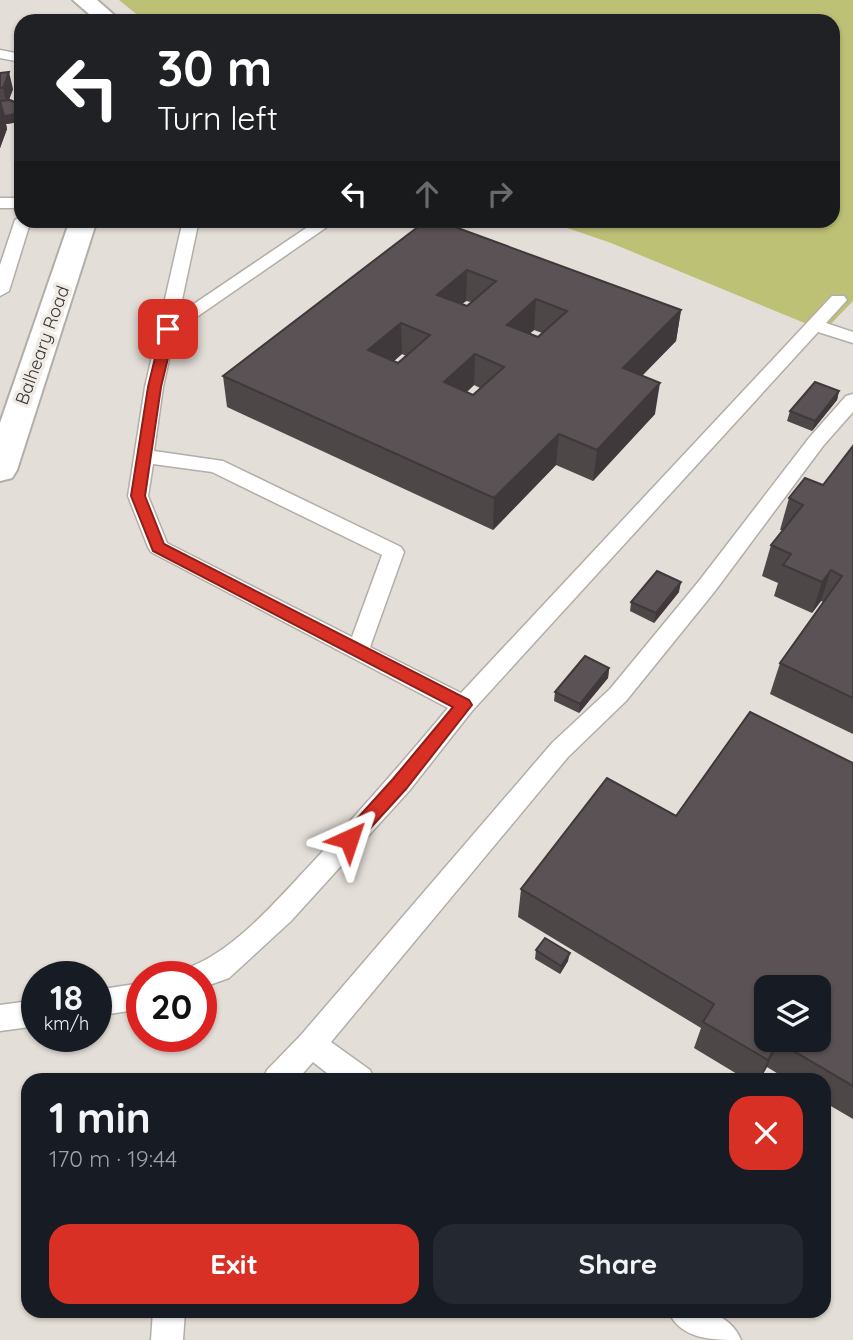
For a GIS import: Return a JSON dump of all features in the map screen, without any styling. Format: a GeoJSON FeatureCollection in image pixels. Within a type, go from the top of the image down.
{"type":"FeatureCollection","features":[{"type":"Feature","properties":{"kind":"street"},"geometry":{"type":"LineString","coordinates":[[85,0],[102,14]]}},
{"type":"Feature","properties":{"kind":"street","name":"Balheary Road"},"geometry":{"type":"LineString","coordinates":[[0,470],[82,228]]}},
{"type":"Feature","properties":{"kind":"lane"},"geometry":{"type":"LineString","coordinates":[[0,290],[7,248],[18,228]]}},
{"type":"Feature","properties":{"kind":"lane"},"geometry":{"type":"LineString","coordinates":[[189,228],[154,387],[138,496],[158,547],[464,705]]}},
{"type":"Feature","properties":{"kind":"lane"},"geometry":{"type":"LineString","coordinates":[[168,329],[317,228]]}},
{"type":"Feature","properties":{"kind":"lane"},"geometry":{"type":"LineString","coordinates":[[217,971],[282,913],[400,784],[464,705],[838,300]]}},
{"type":"Feature","properties":{"kind":"lane"},"geometry":{"type":"LineString","coordinates":[[815,325],[853,338]]}},
{"type":"Feature","properties":{"kind":"lane"},"geometry":{"type":"LineString","coordinates":[[284,1073],[560,750],[618,695],[707,586],[816,442],[853,400]]}},
{"type":"Feature","properties":{"kind":"lane"},"geometry":{"type":"LineString","coordinates":[[144,456],[216,466],[394,552],[358,650]]}},
{"type":"Feature","properties":{"kind":"lane"},"geometry":{"type":"LineString","coordinates":[[0,1018],[21,1015]]}},
{"type":"Feature","properties":{"kind":"lane"},"geometry":{"type":"LineString","coordinates":[[311,1044],[350,1073]]}},
{"type":"Feature","properties":{"kind":"lane"},"geometry":{"type":"LineString","coordinates":[[167,1340],[169,1318]]}},
{"type":"Feature","properties":{"kind":"lane"},"geometry":{"type":"LineString","coordinates":[[694,1318],[725,1340]]}},
{"type":"Feature","properties":{"kind":"green space"},"geometry":{"type":"Polygon","coordinates":[[[119,0],[853,0],[853,301],[824,331],[611,243],[567,228],[840,228],[840,14],[136,14],[119,0]]]}},
{"type":"Feature","properties":{"kind":"building"},"geometry":{"type":"Polygon","coordinates":[[[9,72],[3,88],[0,88],[0,73],[9,72]]]}},
{"type":"Feature","properties":{"kind":"building"},"geometry":{"type":"Polygon","coordinates":[[[0,101],[14,102],[14,114],[4,116],[0,101]]]}},
{"type":"Feature","properties":{"kind":"building"},"geometry":{"type":"Polygon","coordinates":[[[417,228],[458,228],[681,310],[623,368],[660,383],[597,450],[559,434],[494,498],[223,376],[417,228]],[[467,270],[437,295],[467,306],[496,281],[467,270]],[[536,299],[507,325],[538,337],[567,311],[536,299]],[[401,323],[368,350],[398,363],[430,335],[401,323]],[[475,354],[444,382],[473,395],[504,367],[475,354]]]}},
{"type":"Feature","properties":{"kind":"building"},"geometry":{"type":"Polygon","coordinates":[[[815,382],[839,391],[815,421],[790,411],[815,382]]]}},
{"type":"Feature","properties":{"kind":"building"},"geometry":{"type":"Polygon","coordinates":[[[853,446],[853,698],[780,663],[842,576],[831,570],[822,582],[783,565],[791,554],[771,545],[803,505],[789,498],[805,478],[823,485],[853,446]]]}},
{"type":"Feature","properties":{"kind":"building"},"geometry":{"type":"Polygon","coordinates":[[[657,571],[681,582],[656,613],[631,602],[657,571]]]}},
{"type":"Feature","properties":{"kind":"building"},"geometry":{"type":"Polygon","coordinates":[[[585,656],[609,668],[580,704],[555,692],[585,656]]]}},
{"type":"Feature","properties":{"kind":"building"},"geometry":{"type":"Polygon","coordinates":[[[750,712],[853,763],[853,1086],[795,1052],[831,1052],[831,975],[754,975],[754,1052],[703,1022],[714,1004],[521,889],[607,778],[676,816],[750,712]]]}},
{"type":"Feature","properties":{"kind":"building"},"geometry":{"type":"Polygon","coordinates":[[[545,938],[570,953],[561,966],[536,950],[545,938]]]}},
{"type":"Feature","properties":{"kind":"building"},"geometry":{"type":"Polygon","coordinates":[[[754,1052],[772,1052],[768,1060],[754,1052]]]}},
{"type":"Feature","properties":{"kind":"route"},"geometry":{"type":"LineString","coordinates":[[168,329],[154,387],[138,496],[158,547],[464,705],[400,784],[349,839]]}}]}
